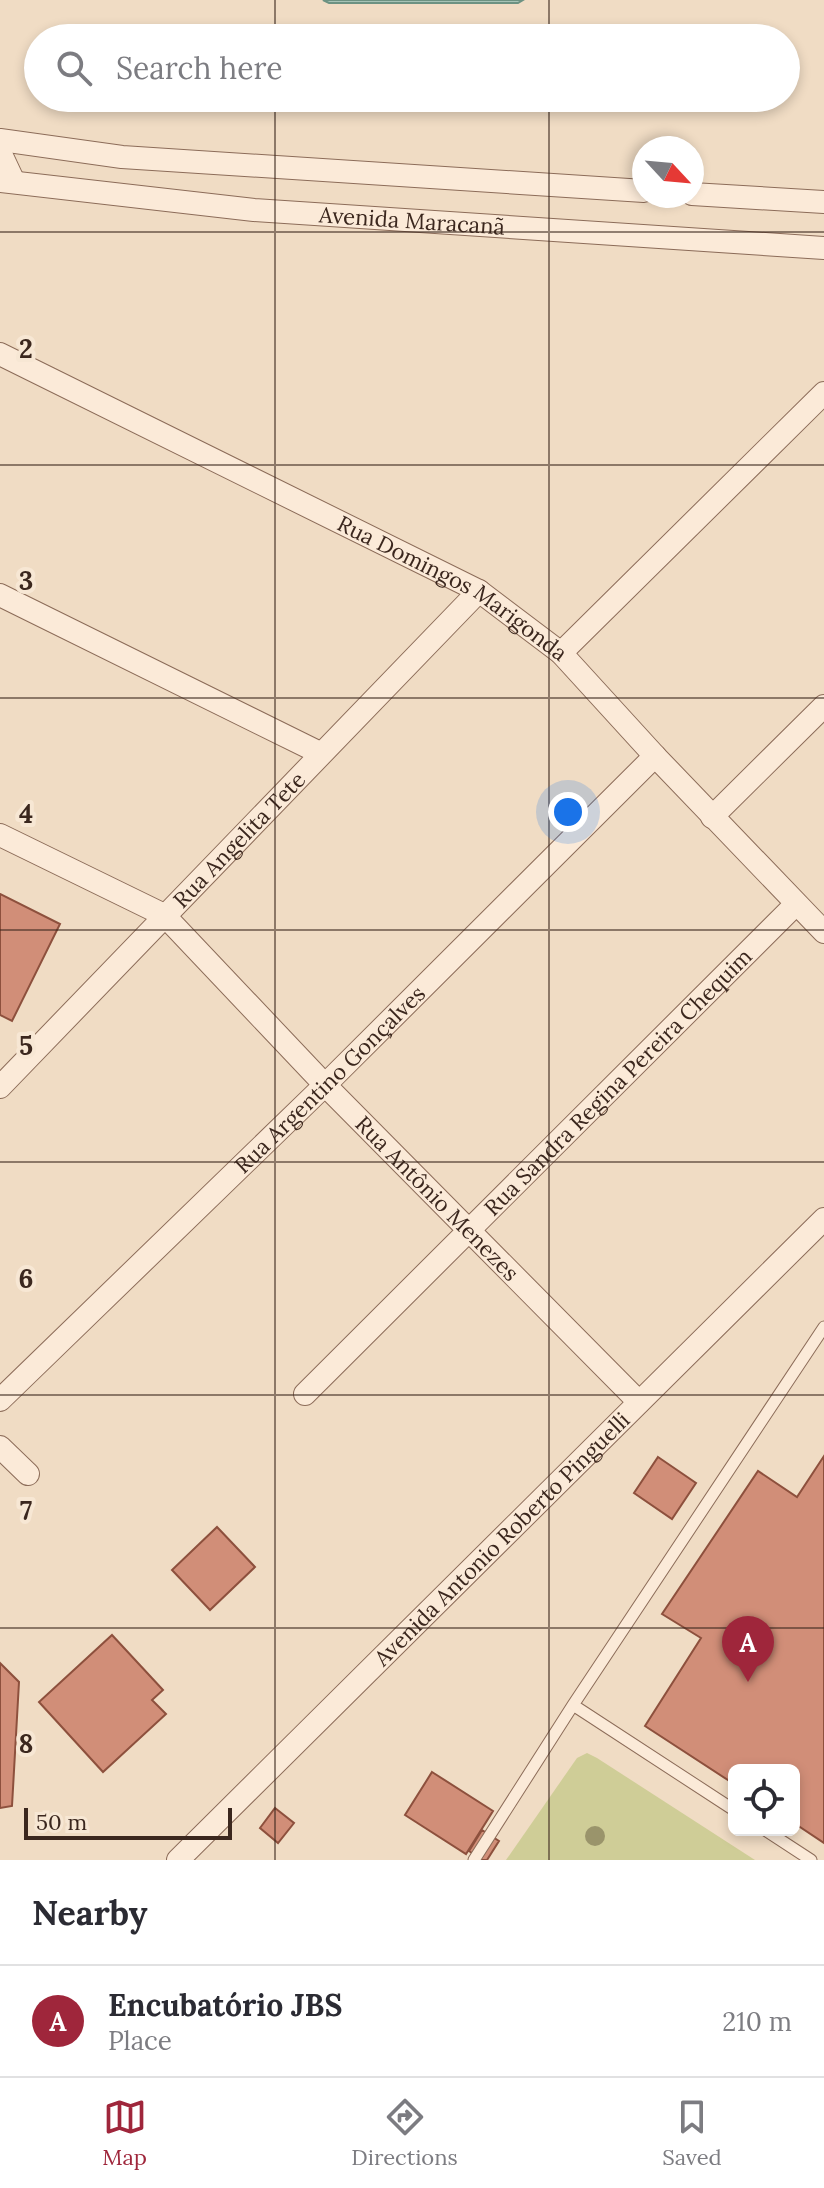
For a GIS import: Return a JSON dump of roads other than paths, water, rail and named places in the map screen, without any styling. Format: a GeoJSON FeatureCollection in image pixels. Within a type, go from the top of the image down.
{"type":"FeatureCollection","features":[{"type":"Feature","properties":{"kind":"street","name":"Avenida Maracanã"},"geometry":{"type":"LineString","coordinates":[[0,140],[122,157],[632,190]]}},
{"type":"Feature","properties":{"kind":"street"},"geometry":{"type":"LineString","coordinates":[[0,152],[7,181]]}},
{"type":"Feature","properties":{"kind":"street","name":"Avenida Maracanã"},"geometry":{"type":"LineString","coordinates":[[7,181],[254,210],[824,248]]}},
{"type":"Feature","properties":{"kind":"street"},"geometry":{"type":"LineString","coordinates":[[704,195],[824,202]]}},
{"type":"Feature","properties":{"kind":"street","name":"Rua Domingos Marigonda"},"geometry":{"type":"LineString","coordinates":[[0,354],[479,591],[561,653],[712,817],[824,932]]}},
{"type":"Feature","properties":{"kind":"street"},"geometry":{"type":"LineString","coordinates":[[561,653],[824,393]]}},
{"type":"Feature","properties":{"kind":"street","name":"Rua Angelita Tete"},"geometry":{"type":"LineString","coordinates":[[0,1087],[479,591]]}},
{"type":"Feature","properties":{"kind":"street"},"geometry":{"type":"LineString","coordinates":[[0,595],[320,753]]}},
{"type":"Feature","properties":{"kind":"street"},"geometry":{"type":"LineString","coordinates":[[712,817],[824,706]]}},
{"type":"Feature","properties":{"kind":"street","name":"Rua Argentino Gonçalves"},"geometry":{"type":"LineString","coordinates":[[0,1400],[325,1085],[655,756]]}},
{"type":"Feature","properties":{"kind":"street","name":"Rua Antônio Menezes"},"geometry":{"type":"LineString","coordinates":[[0,835],[164,915],[325,1085],[639,1402]]}},
{"type":"Feature","properties":{"kind":"street","name":"Rua Sandra Regina Pereira Chequim"},"geometry":{"type":"LineString","coordinates":[[305,1394],[796,904]]}},
{"type":"Feature","properties":{"kind":"street","name":"Avenida Antonio Roberto Pinguelli"},"geometry":{"type":"LineString","coordinates":[[178,1860],[824,1219]]}},
{"type":"Feature","properties":{"kind":"street"},"geometry":{"type":"LineString","coordinates":[[0,1447],[28,1474]]}},
{"type":"Feature","properties":{"kind":"lane"},"geometry":{"type":"LineString","coordinates":[[474,1860],[824,1327]]}},
{"type":"Feature","properties":{"kind":"lane"},"geometry":{"type":"LineString","coordinates":[[573,1705],[728,1806]]}},
{"type":"Feature","properties":{"kind":"lane"},"geometry":{"type":"LineString","coordinates":[[774,1836],[811,1860]]}},
{"type":"Feature","properties":{"kind":"place","name":"Encubatório JBS"},"geometry":{"type":"Point","coordinates":[748,1682]}}]}
